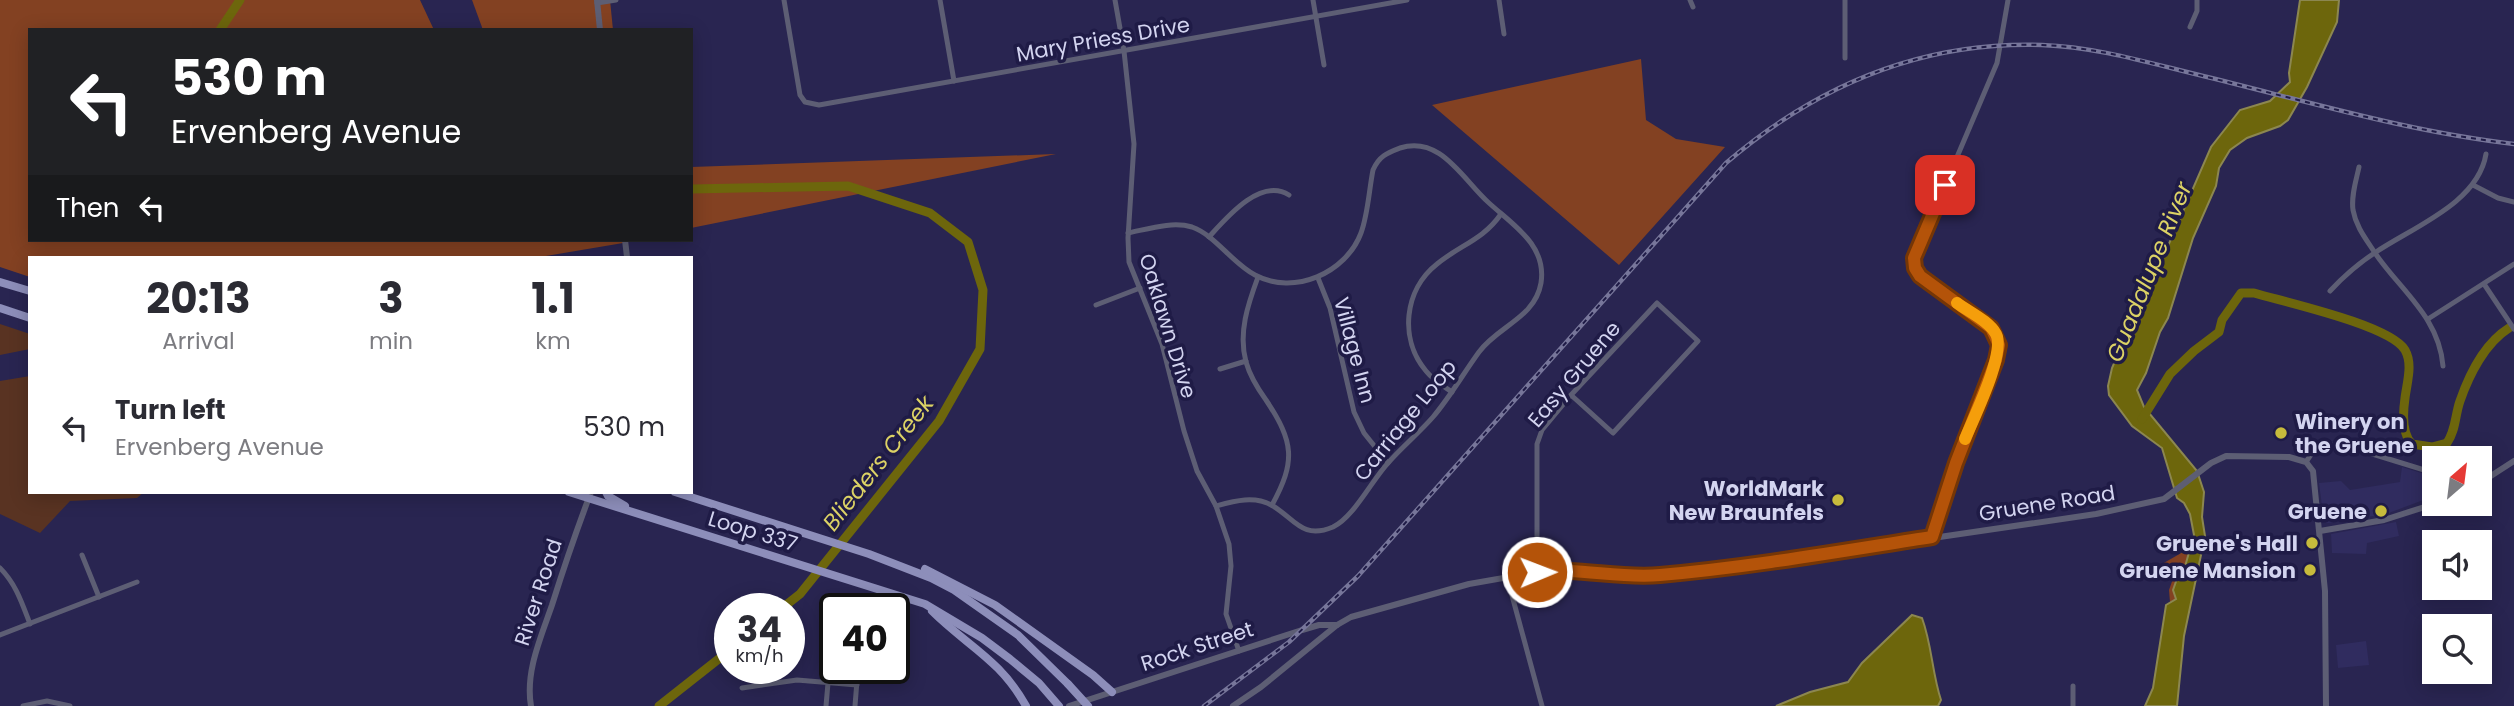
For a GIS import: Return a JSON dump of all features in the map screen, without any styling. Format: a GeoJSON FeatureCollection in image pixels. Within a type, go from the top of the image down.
{"type":"FeatureCollection","features":[{"type":"Feature","properties":{"kind":"main road"},"geometry":{"type":"LineString","coordinates":[[0,282],[28,290]]}},
{"type":"Feature","properties":{"kind":"main road"},"geometry":{"type":"LineString","coordinates":[[0,309],[28,317]]}},
{"type":"Feature","properties":{"kind":"main road"},"geometry":{"type":"LineString","coordinates":[[608,494],[613,500],[646,517]]}},
{"type":"Feature","properties":{"kind":"main road","name":"Loop 337"},"geometry":{"type":"LineString","coordinates":[[681,494],[869,554],[931,578],[975,603],[1018,635],[1088,706]]}},
{"type":"Feature","properties":{"kind":"main road","name":"Loop 337"},"geometry":{"type":"LineString","coordinates":[[590,495],[646,517],[925,604],[996,648],[1059,706]]}},
{"type":"Feature","properties":{"kind":"main road"},"geometry":{"type":"LineString","coordinates":[[869,554],[914,565],[985,599],[1068,657],[1112,692]]}},
{"type":"Feature","properties":{"kind":"main road"},"geometry":{"type":"LineString","coordinates":[[925,604],[943,622],[988,657],[1009,680],[1026,706]]}},
{"type":"Feature","properties":{"kind":"street"},"geometry":{"type":"LineString","coordinates":[[600,28],[597,2],[616,0]]}},
{"type":"Feature","properties":{"kind":"street","name":"Mary Priess Drive"},"geometry":{"type":"LineString","coordinates":[[784,0],[799,91],[806,102],[819,106],[1407,0]]}},
{"type":"Feature","properties":{"kind":"street"},"geometry":{"type":"LineString","coordinates":[[940,0],[954,81]]}},
{"type":"Feature","properties":{"kind":"street","name":"Oaklawn Drive"},"geometry":{"type":"LineString","coordinates":[[1115,0],[1124,51],[1134,144],[1128,233],[1129,262],[1162,344],[1197,471],[1216,506],[1229,544],[1231,566],[1226,614],[1239,651]]}},
{"type":"Feature","properties":{"kind":"street"},"geometry":{"type":"LineString","coordinates":[[1313,0],[1324,65]]}},
{"type":"Feature","properties":{"kind":"street"},"geometry":{"type":"LineString","coordinates":[[1499,0],[1504,34]]}},
{"type":"Feature","properties":{"kind":"street"},"geometry":{"type":"LineString","coordinates":[[1690,0],[1693,7]]}},
{"type":"Feature","properties":{"kind":"street"},"geometry":{"type":"LineString","coordinates":[[1845,0],[1845,58]]}},
{"type":"Feature","properties":{"kind":"street"},"geometry":{"type":"LineString","coordinates":[[1932,537],[1956,463],[1996,360],[1999,345],[1991,328],[1920,276],[1915,268],[1914,258],[1997,63],[2008,0]]}},
{"type":"Feature","properties":{"kind":"street"},"geometry":{"type":"LineString","coordinates":[[2190,27],[2197,11],[2197,0]]}},
{"type":"Feature","properties":{"kind":"street","name":"Carriage Loop"},"geometry":{"type":"LineString","coordinates":[[1258,277],[1289,284],[1318,278],[1340,263],[1354,247],[1362,231],[1376,162],[1385,153],[1415,145],[1441,153],[1474,189],[1526,235],[1536,250],[1541,265],[1538,292],[1526,312],[1485,344],[1452,392],[1428,422],[1388,463],[1349,514],[1335,526],[1306,530],[1294,525],[1272,505]]}},
{"type":"Feature","properties":{"kind":"street"},"geometry":{"type":"LineString","coordinates":[[2330,291],[2375,252],[2458,200],[2473,185],[2484,166],[2486,154]]}},
{"type":"Feature","properties":{"kind":"street"},"geometry":{"type":"LineString","coordinates":[[2358,167],[2353,209],[2359,228],[2386,271],[2428,319],[2441,348],[2442,366]]}},
{"type":"Feature","properties":{"kind":"street"},"geometry":{"type":"LineString","coordinates":[[2473,185],[2498,198],[2514,202]]}},
{"type":"Feature","properties":{"kind":"street"},"geometry":{"type":"LineString","coordinates":[[1209,237],[1226,218],[1269,189],[1281,190],[1289,195]]}},
{"type":"Feature","properties":{"kind":"street"},"geometry":{"type":"LineString","coordinates":[[1452,392],[1425,370],[1413,349],[1408,323],[1410,305],[1415,292],[1431,270],[1476,240],[1501,214]]}},
{"type":"Feature","properties":{"kind":"street"},"geometry":{"type":"LineString","coordinates":[[1128,233],[1169,226],[1184,225],[1194,228],[1258,277],[1248,305],[1244,329],[1246,361],[1256,387],[1282,424],[1289,444],[1289,465],[1272,505],[1240,499],[1216,506]]}},
{"type":"Feature","properties":{"kind":"street"},"geometry":{"type":"LineString","coordinates":[[2428,319],[2514,264]]}},
{"type":"Feature","properties":{"kind":"street","name":"Village Inn"},"geometry":{"type":"LineString","coordinates":[[1318,278],[1330,309],[1354,412],[1364,433],[1388,463]]}},
{"type":"Feature","properties":{"kind":"street"},"geometry":{"type":"LineString","coordinates":[[2484,284],[2514,329]]}},
{"type":"Feature","properties":{"kind":"street"},"geometry":{"type":"LineString","coordinates":[[1096,305],[1140,288]]}},
{"type":"Feature","properties":{"kind":"street","name":"Easy Gruene"},"geometry":{"type":"LineString","coordinates":[[1537,572],[1537,444],[1542,430],[1571,395],[1657,303],[1698,341],[1613,433],[1571,395]]}},
{"type":"Feature","properties":{"kind":"street"},"geometry":{"type":"LineString","coordinates":[[1220,369],[1246,361]]}},
{"type":"Feature","properties":{"kind":"street"},"geometry":{"type":"LineString","coordinates":[[2326,706],[2327,630],[2320,531],[2314,478],[2306,462],[2314,450],[2340,444],[2422,469]]}},
{"type":"Feature","properties":{"kind":"street","name":"Gruene Road"},"geometry":{"type":"LineString","coordinates":[[1233,706],[1261,687],[1337,625],[1368,611],[1469,584],[1537,572],[1661,575],[1770,562],[2096,514],[2157,502],[2211,463],[2226,456],[2289,457],[2306,462]]}},
{"type":"Feature","properties":{"kind":"street"},"geometry":{"type":"LineString","coordinates":[[2492,475],[2514,461]]}},
{"type":"Feature","properties":{"kind":"street","name":"River Road"},"geometry":{"type":"LineString","coordinates":[[530,706],[529,691],[534,659],[590,495]]}},
{"type":"Feature","properties":{"kind":"street"},"geometry":{"type":"LineString","coordinates":[[2320,531],[2384,520],[2422,508]]}},
{"type":"Feature","properties":{"kind":"street"},"geometry":{"type":"LineString","coordinates":[[82,555],[99,597]]}},
{"type":"Feature","properties":{"kind":"street"},"geometry":{"type":"LineString","coordinates":[[0,568],[17,590],[30,624]]}},
{"type":"Feature","properties":{"kind":"street"},"geometry":{"type":"LineString","coordinates":[[1507,577],[1542,706]]}},
{"type":"Feature","properties":{"kind":"street"},"geometry":{"type":"LineString","coordinates":[[0,635],[137,582]]}},
{"type":"Feature","properties":{"kind":"street","name":"Rock Street"},"geometry":{"type":"LineString","coordinates":[[1069,706],[1319,625],[1337,625]]}},
{"type":"Feature","properties":{"kind":"street"},"geometry":{"type":"LineString","coordinates":[[742,688],[797,680],[819,682]]}},
{"type":"Feature","properties":{"kind":"street"},"geometry":{"type":"LineString","coordinates":[[826,706],[828,684]]}},
{"type":"Feature","properties":{"kind":"street"},"geometry":{"type":"LineString","coordinates":[[842,684],[857,685],[855,706]]}},
{"type":"Feature","properties":{"kind":"street"},"geometry":{"type":"LineString","coordinates":[[2073,686],[2073,706]]}},
{"type":"Feature","properties":{"kind":"street"},"geometry":{"type":"LineString","coordinates":[[23,706],[47,701],[70,706]]}},
{"type":"Feature","properties":{"kind":"shaded area"},"geometry":{"type":"Polygon","coordinates":[[[0,0],[420,0],[433,28],[28,28],[28,242],[629,242],[546,256],[28,256],[28,276],[0,267],[0,0]]]}},
{"type":"Feature","properties":{"kind":"shaded area"},"geometry":{"type":"Polygon","coordinates":[[[472,0],[610,0],[613,28],[482,28],[472,0]]]}},
{"type":"Feature","properties":{"kind":"shaded area"},"geometry":{"type":"Polygon","coordinates":[[[2300,0],[2339,0],[2337,22],[2307,87],[2288,120],[2280,126],[2247,138],[2230,150],[2219,168],[2216,186],[2193,238],[2168,318],[2137,390],[2144,407],[2197,471],[2204,492],[2202,517],[2205,536],[2184,636],[2177,706],[2145,706],[2153,688],[2166,605],[2176,599],[2173,590],[2178,576],[2182,577],[2194,535],[2190,514],[2184,503],[2177,498],[2162,448],[2132,426],[2109,395],[2108,386],[2112,368],[2211,147],[2240,110],[2270,101],[2290,82],[2300,0]]]}},
{"type":"Feature","properties":{"kind":"shaded area"},"geometry":{"type":"Polygon","coordinates":[[[1641,59],[1646,120],[1676,139],[1725,147],[1619,265],[1432,105],[1641,59]]]}},
{"type":"Feature","properties":{"kind":"shaded area"},"geometry":{"type":"Polygon","coordinates":[[[1056,154],[693,228],[693,167],[1056,154]]]}},
{"type":"Feature","properties":{"kind":"shaded area"},"geometry":{"type":"Polygon","coordinates":[[[0,324],[28,333],[28,349],[0,355],[0,324]]]}},
{"type":"Feature","properties":{"kind":"shaded area"},"geometry":{"type":"Polygon","coordinates":[[[28,376],[28,494],[142,494],[137,498],[70,501],[40,533],[0,514],[0,381],[28,376]]]}},
{"type":"Feature","properties":{"kind":"shaded area"},"geometry":{"type":"Polygon","coordinates":[[[2402,467],[2422,473],[2422,500],[2386,514],[2327,523],[2324,521],[2319,483],[2341,481],[2350,490],[2400,482],[2402,467]]]}},
{"type":"Feature","properties":{"kind":"shaded area"},"geometry":{"type":"Polygon","coordinates":[[[2396,522],[2399,536],[2367,543],[2366,554],[2332,553],[2331,534],[2396,522]]]}},
{"type":"Feature","properties":{"kind":"shaded area"},"geometry":{"type":"Polygon","coordinates":[[[2190,548],[2182,578],[2178,576],[2176,599],[2170,602],[2169,590],[2175,573],[2170,571],[2163,581],[2157,574],[2162,564],[2190,548]]]}},
{"type":"Feature","properties":{"kind":"shaded area"},"geometry":{"type":"Polygon","coordinates":[[[1912,615],[1922,618],[1925,628],[1941,700],[1938,706],[1776,706],[1810,692],[1848,682],[1862,663],[1912,615]]]}},
{"type":"Feature","properties":{"kind":"shaded area"},"geometry":{"type":"Polygon","coordinates":[[[2366,641],[2369,665],[2338,668],[2336,645],[2366,641]]]}},
{"type":"Feature","properties":{"kind":"waterway","name":"Blieders Creek"},"geometry":{"type":"LineString","coordinates":[[221,28],[240,0]]}},
{"type":"Feature","properties":{"kind":"waterway","name":"Blieders Creek"},"geometry":{"type":"LineString","coordinates":[[693,189],[848,186],[930,213],[968,242],[983,290],[980,349],[939,421],[801,593]]}},
{"type":"Feature","properties":{"kind":"waterway"},"geometry":{"type":"LineString","coordinates":[[2142,419],[2170,374],[2219,332],[2222,320],[2241,293],[2254,293],[2359,323],[2395,341],[2405,350],[2409,361],[2404,410],[2406,435],[2412,444],[2432,447],[2447,443],[2473,370],[2492,342],[2509,328]]}},
{"type":"Feature","properties":{"kind":"waterway","name":"Blieders Creek"},"geometry":{"type":"LineString","coordinates":[[659,706],[714,663]]}},
{"type":"Feature","properties":{"kind":"railway"},"geometry":{"type":"LineString","coordinates":[[1204,706],[1289,642],[1358,576],[1726,163],[1796,112],[1872,74],[1913,60],[1954,51],[1997,46],[2062,46],[2123,56],[2397,124],[2514,144]]}},
{"type":"Feature","properties":{"kind":"slow traffic"},"geometry":{"type":"LineString","coordinates":[[1957,303],[1991,328],[1999,345],[1996,360],[1965,439]]}},
{"type":"Feature","properties":{"kind":"place","name":"Winery on the Gruene"},"geometry":{"type":"Point","coordinates":[2281,433]}},
{"type":"Feature","properties":{"kind":"place","name":"WorldMark New Braunfels"},"geometry":{"type":"Point","coordinates":[1838,500]}},
{"type":"Feature","properties":{"kind":"place","name":"Gruene"},"geometry":{"type":"Point","coordinates":[2381,511]}},
{"type":"Feature","properties":{"kind":"place","name":"Gruene's Hall"},"geometry":{"type":"Point","coordinates":[2312,543]}},
{"type":"Feature","properties":{"kind":"place","name":"Gruene Mansion"},"geometry":{"type":"Point","coordinates":[2310,570]}},
{"type":"Feature","properties":{"kind":"route"},"geometry":{"type":"LineString","coordinates":[[1537,572],[1567,571],[1612,576],[1661,575],[1770,562],[1932,537],[1956,463],[1996,360],[1999,345],[1991,328],[1920,276],[1915,268],[1914,258],[1945,185]]}},
{"type":"Feature","properties":{"kind":"water label","name":"Guadalupe River"},"geometry":{"type":"Point","coordinates":[2149,272]}}]}
